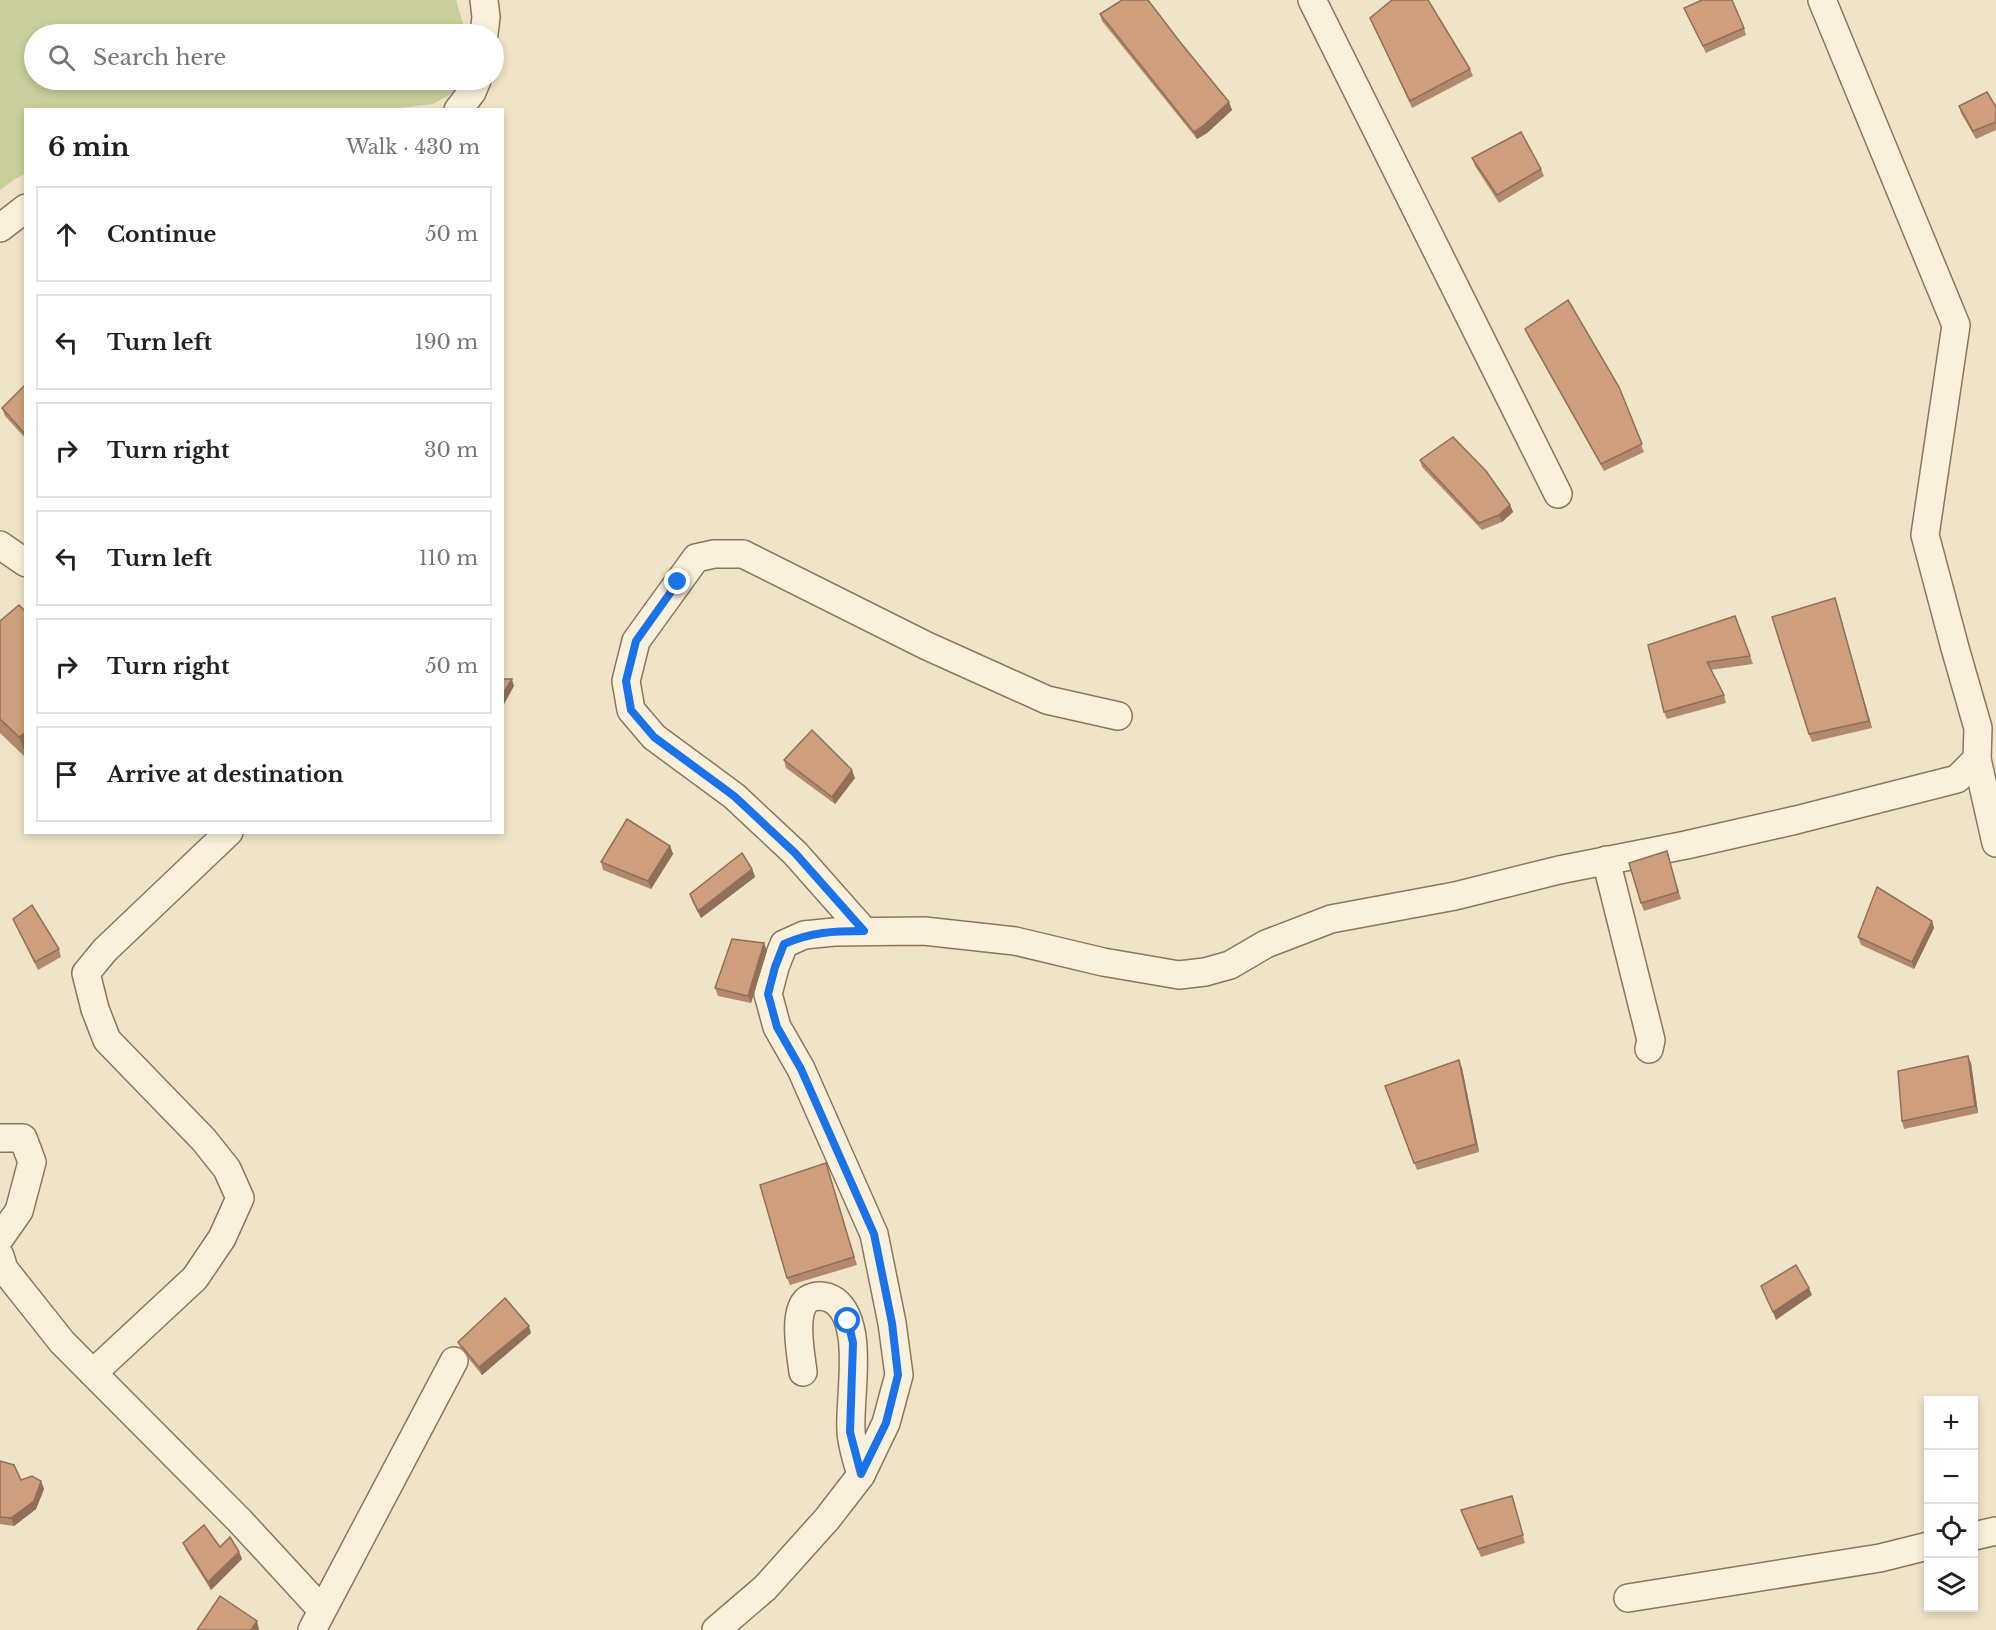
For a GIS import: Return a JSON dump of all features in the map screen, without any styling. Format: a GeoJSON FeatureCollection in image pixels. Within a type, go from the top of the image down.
{"type":"FeatureCollection","features":[{"type":"Feature","properties":{"kind":"street"},"geometry":{"type":"LineString","coordinates":[[484,0],[485,24]]}},
{"type":"Feature","properties":{"kind":"street"},"geometry":{"type":"LineString","coordinates":[[1312,0],[1558,494]]}},
{"type":"Feature","properties":{"kind":"street"},"geometry":{"type":"LineString","coordinates":[[1822,0],[1956,325],[1925,535],[1954,648],[1978,728],[1977,759],[1996,843]]}},
{"type":"Feature","properties":{"kind":"street"},"geometry":{"type":"LineString","coordinates":[[460,108],[473,90]]}},
{"type":"Feature","properties":{"kind":"street"},"geometry":{"type":"LineString","coordinates":[[0,228],[24,210]]}},
{"type":"Feature","properties":{"kind":"street"},"geometry":{"type":"LineString","coordinates":[[0,545],[24,562]]}},
{"type":"Feature","properties":{"kind":"street"},"geometry":{"type":"LineString","coordinates":[[864,931],[795,853],[734,796],[654,737],[631,710],[626,681],[636,641],[696,558],[714,554],[743,554],[927,646],[1047,700],[1118,716]]}},
{"type":"Feature","properties":{"kind":"street"},"geometry":{"type":"LineString","coordinates":[[716,1630],[765,1588],[827,1519],[861,1474],[886,1423],[898,1375],[892,1323],[874,1234],[801,1069],[777,1027],[768,994],[784,944],[804,935],[834,932],[924,931],[1015,941],[1102,962],[1179,975],[1205,972],[1230,965],[1266,944],[1331,920],[1455,896],[1559,870],[1774,825],[1957,779],[1977,759]]}},
{"type":"Feature","properties":{"kind":"street"},"geometry":{"type":"LineString","coordinates":[[93,1373],[195,1278],[222,1238],[240,1198],[227,1169],[204,1140],[107,1040],[95,1009],[86,973],[105,950],[227,834]]}},
{"type":"Feature","properties":{"kind":"street"},"geometry":{"type":"LineString","coordinates":[[1606,860],[1651,1040],[1649,1049]]}},
{"type":"Feature","properties":{"kind":"street"},"geometry":{"type":"LineString","coordinates":[[0,1138],[23,1138],[33,1162],[19,1211],[3,1226]]}},
{"type":"Feature","properties":{"kind":"street"},"geometry":{"type":"LineString","coordinates":[[0,1256],[4,1269],[62,1342],[240,1521],[317,1620],[454,1361]]}},
{"type":"Feature","properties":{"kind":"street"},"geometry":{"type":"LineString","coordinates":[[803,1372],[799,1314],[808,1298],[827,1297],[835,1301],[843,1310],[853,1343],[850,1432],[861,1474]]}},
{"type":"Feature","properties":{"kind":"street"},"geometry":{"type":"LineString","coordinates":[[1978,1535],[1996,1531]]}},
{"type":"Feature","properties":{"kind":"street"},"geometry":{"type":"LineString","coordinates":[[1628,1598],[1869,1559],[1924,1547]]}},
{"type":"Feature","properties":{"kind":"green space"},"geometry":{"type":"Polygon","coordinates":[[[0,0],[456,0],[463,24],[24,24],[24,90],[455,90],[433,104],[399,108],[24,108],[24,174],[0,190],[0,0]]]}},
{"type":"Feature","properties":{"kind":"building"},"geometry":{"type":"Polygon","coordinates":[[[1122,0],[1148,0],[1229,102],[1194,132],[1100,14],[1122,0]]]}},
{"type":"Feature","properties":{"kind":"building"},"geometry":{"type":"Polygon","coordinates":[[[1392,0],[1428,0],[1470,69],[1410,101],[1370,18],[1392,0]]]}},
{"type":"Feature","properties":{"kind":"building"},"geometry":{"type":"Polygon","coordinates":[[[1702,0],[1732,0],[1744,28],[1703,46],[1684,8],[1702,0]]]}},
{"type":"Feature","properties":{"kind":"building"},"geometry":{"type":"Polygon","coordinates":[[[1987,92],[1996,107],[1996,122],[1973,131],[1959,106],[1987,92]]]}},
{"type":"Feature","properties":{"kind":"building"},"geometry":{"type":"Polygon","coordinates":[[[1521,132],[1541,169],[1497,195],[1472,158],[1521,132]]]}},
{"type":"Feature","properties":{"kind":"building"},"geometry":{"type":"Polygon","coordinates":[[[1568,300],[1619,387],[1642,444],[1601,464],[1525,329],[1568,300]]]}},
{"type":"Feature","properties":{"kind":"building"},"geometry":{"type":"Polygon","coordinates":[[[24,386],[24,433],[2,408],[24,386]]]}},
{"type":"Feature","properties":{"kind":"building"},"geometry":{"type":"Polygon","coordinates":[[[1453,437],[1486,471],[1510,505],[1499,515],[1479,523],[1420,460],[1453,437]]]}},
{"type":"Feature","properties":{"kind":"building"},"geometry":{"type":"Polygon","coordinates":[[[1835,598],[1869,721],[1809,734],[1772,617],[1835,598]]]}},
{"type":"Feature","properties":{"kind":"building"},"geometry":{"type":"Polygon","coordinates":[[[19,605],[24,610],[24,733],[19,737],[0,719],[0,621],[19,605]]]}},
{"type":"Feature","properties":{"kind":"building"},"geometry":{"type":"Polygon","coordinates":[[[1735,616],[1750,656],[1707,662],[1724,695],[1664,712],[1648,645],[1735,616]]]}},
{"type":"Feature","properties":{"kind":"building"},"geometry":{"type":"Polygon","coordinates":[[[504,679],[512,679],[504,692],[504,679]]]}},
{"type":"Feature","properties":{"kind":"building"},"geometry":{"type":"Polygon","coordinates":[[[812,730],[852,770],[832,797],[784,760],[812,730]]]}},
{"type":"Feature","properties":{"kind":"building"},"geometry":{"type":"Polygon","coordinates":[[[627,819],[670,846],[648,881],[601,862],[627,819]]]}},
{"type":"Feature","properties":{"kind":"building"},"geometry":{"type":"Polygon","coordinates":[[[1667,851],[1678,892],[1641,903],[1629,863],[1667,851]]]}},
{"type":"Feature","properties":{"kind":"building"},"geometry":{"type":"Polygon","coordinates":[[[742,853],[752,869],[698,911],[690,894],[742,853]]]}},
{"type":"Feature","properties":{"kind":"building"},"geometry":{"type":"Polygon","coordinates":[[[1877,887],[1932,921],[1912,962],[1858,937],[1877,887]]]}},
{"type":"Feature","properties":{"kind":"building"},"geometry":{"type":"Polygon","coordinates":[[[32,905],[59,949],[35,962],[13,919],[32,905]]]}},
{"type":"Feature","properties":{"kind":"building"},"geometry":{"type":"Polygon","coordinates":[[[732,939],[764,943],[748,996],[715,988],[732,939]]]}},
{"type":"Feature","properties":{"kind":"building"},"geometry":{"type":"Polygon","coordinates":[[[1968,1056],[1975,1106],[1902,1121],[1898,1071],[1968,1056]]]}},
{"type":"Feature","properties":{"kind":"building"},"geometry":{"type":"Polygon","coordinates":[[[1459,1060],[1476,1144],[1414,1163],[1385,1086],[1459,1060]]]}},
{"type":"Feature","properties":{"kind":"building"},"geometry":{"type":"Polygon","coordinates":[[[826,1163],[854,1257],[787,1278],[760,1185],[826,1163]]]}},
{"type":"Feature","properties":{"kind":"building"},"geometry":{"type":"Polygon","coordinates":[[[1796,1265],[1809,1288],[1773,1312],[1761,1286],[1796,1265]]]}},
{"type":"Feature","properties":{"kind":"building"},"geometry":{"type":"Polygon","coordinates":[[[505,1298],[529,1326],[479,1367],[458,1342],[505,1298]]]}},
{"type":"Feature","properties":{"kind":"building"},"geometry":{"type":"Polygon","coordinates":[[[0,1461],[14,1465],[21,1480],[32,1476],[41,1481],[34,1501],[11,1518],[0,1517],[0,1461]]]}},
{"type":"Feature","properties":{"kind":"building"},"geometry":{"type":"Polygon","coordinates":[[[1512,1496],[1523,1535],[1478,1549],[1461,1510],[1512,1496]]]}},
{"type":"Feature","properties":{"kind":"building"},"geometry":{"type":"Polygon","coordinates":[[[204,1525],[220,1547],[230,1537],[239,1552],[208,1582],[183,1543],[204,1525]]]}},
{"type":"Feature","properties":{"kind":"building"},"geometry":{"type":"Polygon","coordinates":[[[220,1596],[257,1621],[251,1630],[197,1630],[220,1596]]]}},
{"type":"Feature","properties":{"kind":"route"},"geometry":{"type":"LineString","coordinates":[[678,582],[636,641],[626,681],[631,710],[654,737],[734,796],[795,853],[864,931],[804,935],[784,944],[768,994],[777,1027],[801,1069],[874,1234],[892,1323],[898,1375],[886,1423],[861,1474],[850,1432],[853,1343],[848,1321]]}}]}
